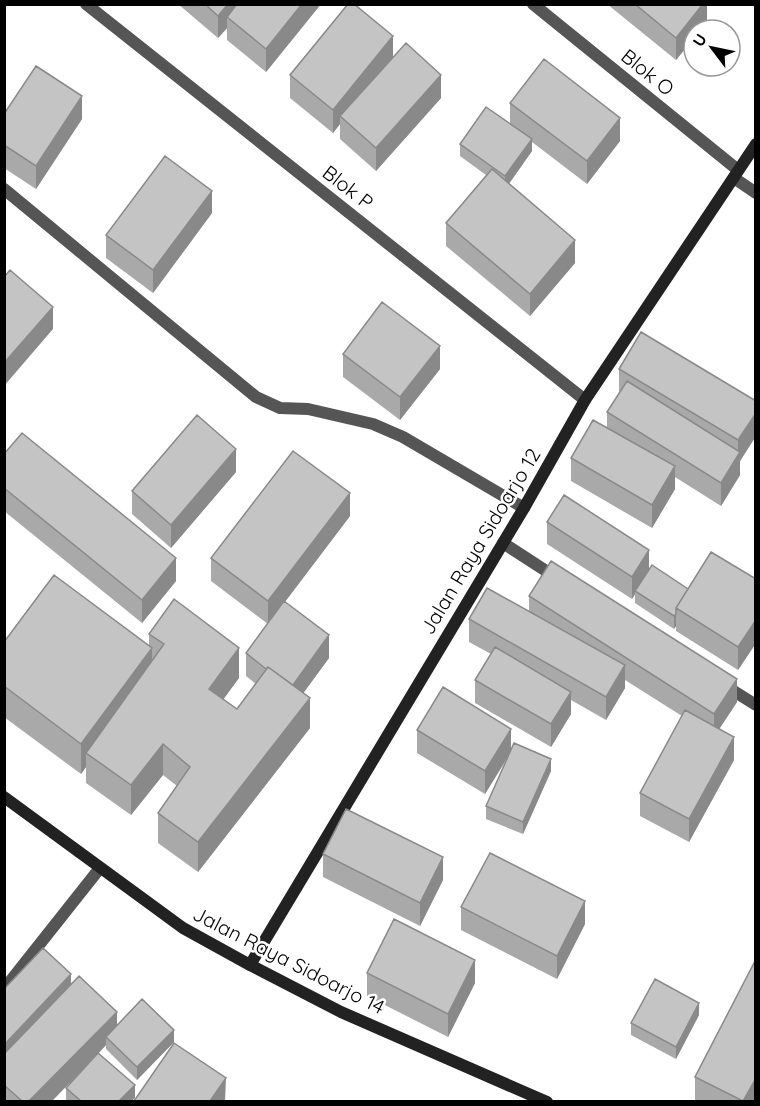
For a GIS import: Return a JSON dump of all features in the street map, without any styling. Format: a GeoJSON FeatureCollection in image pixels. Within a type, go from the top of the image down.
{"type":"FeatureCollection","features":[{"type":"Feature","properties":{"kind":"main road","name":"Jalan Raya Sidoarjo 12"},"geometry":{"type":"LineString","coordinates":[[250,965],[524,508],[585,400],[756,144]]}},
{"type":"Feature","properties":{"kind":"main road","name":"Jalan Raya Sidoarjo 14"},"geometry":{"type":"LineString","coordinates":[[4,797],[183,928],[341,1012],[547,1101]]}},
{"type":"Feature","properties":{"kind":"street","name":"Blok P"},"geometry":{"type":"LineString","coordinates":[[86,4],[585,400]]}},
{"type":"Feature","properties":{"kind":"street","name":"Blok O"},"geometry":{"type":"LineString","coordinates":[[533,4],[756,193]]}},
{"type":"Feature","properties":{"kind":"street"},"geometry":{"type":"LineString","coordinates":[[4,189],[256,397],[280,408],[308,409],[373,424],[403,437],[524,508]]}},
{"type":"Feature","properties":{"kind":"street"},"geometry":{"type":"LineString","coordinates":[[503,543],[571,587]]}},
{"type":"Feature","properties":{"kind":"street"},"geometry":{"type":"LineString","coordinates":[[717,680],[756,705]]}},
{"type":"Feature","properties":{"kind":"street"},"geometry":{"type":"LineString","coordinates":[[4,989],[100,868]]}},
{"type":"Feature","properties":{"kind":"building"},"geometry":{"type":"Polygon","coordinates":[[[205,4],[228,4],[218,16],[205,4]]]}},
{"type":"Feature","properties":{"kind":"building"},"geometry":{"type":"Polygon","coordinates":[[[237,4],[302,4],[266,49],[227,17],[237,4]]]}},
{"type":"Feature","properties":{"kind":"building"},"geometry":{"type":"Polygon","coordinates":[[[348,4],[354,4],[393,36],[333,110],[290,75],[348,4]]]}},
{"type":"Feature","properties":{"kind":"building"},"geometry":{"type":"Polygon","coordinates":[[[635,4],[703,4],[692,18],[682,18],[682,30],[676,38],[635,4]]]}},
{"type":"Feature","properties":{"kind":"building"},"geometry":{"type":"Polygon","coordinates":[[[406,43],[441,75],[376,148],[340,116],[406,43]]]}},
{"type":"Feature","properties":{"kind":"building"},"geometry":{"type":"Polygon","coordinates":[[[544,59],[620,118],[587,161],[510,103],[544,59]]]}},
{"type":"Feature","properties":{"kind":"building"},"geometry":{"type":"Polygon","coordinates":[[[36,66],[82,96],[36,166],[4,145],[4,114],[36,66]]]}},
{"type":"Feature","properties":{"kind":"building"},"geometry":{"type":"Polygon","coordinates":[[[486,107],[532,139],[505,176],[460,144],[486,107]]]}},
{"type":"Feature","properties":{"kind":"building"},"geometry":{"type":"Polygon","coordinates":[[[165,156],[212,191],[153,270],[106,235],[165,156]]]}},
{"type":"Feature","properties":{"kind":"building"},"geometry":{"type":"Polygon","coordinates":[[[492,169],[575,240],[530,294],[446,223],[492,169]]]}},
{"type":"Feature","properties":{"kind":"building"},"geometry":{"type":"Polygon","coordinates":[[[10,270],[53,307],[4,363],[4,277],[10,270]]]}},
{"type":"Feature","properties":{"kind":"building"},"geometry":{"type":"Polygon","coordinates":[[[382,302],[440,346],[400,397],[343,354],[382,302]]]}},
{"type":"Feature","properties":{"kind":"building"},"geometry":{"type":"Polygon","coordinates":[[[641,332],[756,401],[756,413],[738,440],[619,369],[641,332]]]}},
{"type":"Feature","properties":{"kind":"building"},"geometry":{"type":"Polygon","coordinates":[[[627,381],[740,452],[721,483],[607,412],[627,381]]]}},
{"type":"Feature","properties":{"kind":"building"},"geometry":{"type":"Polygon","coordinates":[[[197,415],[236,449],[171,525],[132,491],[197,415]]]}},
{"type":"Feature","properties":{"kind":"building"},"geometry":{"type":"Polygon","coordinates":[[[593,420],[675,466],[652,505],[571,458],[593,420]]]}},
{"type":"Feature","properties":{"kind":"building"},"geometry":{"type":"Polygon","coordinates":[[[22,433],[176,558],[142,600],[4,488],[4,454],[22,433]]]}},
{"type":"Feature","properties":{"kind":"building"},"geometry":{"type":"Polygon","coordinates":[[[293,451],[350,493],[268,601],[211,558],[293,451]]]}},
{"type":"Feature","properties":{"kind":"building"},"geometry":{"type":"Polygon","coordinates":[[[564,495],[649,550],[632,577],[547,522],[564,495]]]}},
{"type":"Feature","properties":{"kind":"building"},"geometry":{"type":"Polygon","coordinates":[[[711,552],[756,579],[756,620],[738,647],[676,608],[711,552]]]}},
{"type":"Feature","properties":{"kind":"building"},"geometry":{"type":"Polygon","coordinates":[[[551,561],[737,679],[714,714],[529,596],[551,561]]]}},
{"type":"Feature","properties":{"kind":"building"},"geometry":{"type":"Polygon","coordinates":[[[652,565],[688,589],[676,608],[674,616],[635,591],[652,565]]]}},
{"type":"Feature","properties":{"kind":"building"},"geometry":{"type":"Polygon","coordinates":[[[54,575],[152,648],[81,744],[4,686],[4,642],[54,575]]]}},
{"type":"Feature","properties":{"kind":"building"},"geometry":{"type":"Polygon","coordinates":[[[487,588],[625,665],[606,697],[469,619],[487,588]]]}},
{"type":"Feature","properties":{"kind":"building"},"geometry":{"type":"Polygon","coordinates":[[[174,599],[239,648],[209,689],[237,709],[268,667],[310,698],[198,842],[158,813],[190,767],[163,744],[131,785],[86,753],[164,644],[149,634],[174,599]]]}},
{"type":"Feature","properties":{"kind":"building"},"geometry":{"type":"Polygon","coordinates":[[[284,601],[329,635],[293,685],[268,667],[266,669],[246,653],[284,601]]]}},
{"type":"Feature","properties":{"kind":"building"},"geometry":{"type":"Polygon","coordinates":[[[495,647],[571,692],[551,724],[475,680],[495,647]]]}},
{"type":"Feature","properties":{"kind":"building"},"geometry":{"type":"Polygon","coordinates":[[[443,687],[511,729],[485,771],[417,730],[443,687]]]}},
{"type":"Feature","properties":{"kind":"building"},"geometry":{"type":"Polygon","coordinates":[[[685,710],[734,737],[689,819],[640,793],[685,710]]]}},
{"type":"Feature","properties":{"kind":"building"},"geometry":{"type":"Polygon","coordinates":[[[514,743],[551,759],[523,822],[486,806],[514,743]]]}},
{"type":"Feature","properties":{"kind":"building"},"geometry":{"type":"Polygon","coordinates":[[[346,809],[443,857],[420,903],[323,854],[346,809]]]}},
{"type":"Feature","properties":{"kind":"building"},"geometry":{"type":"Polygon","coordinates":[[[490,853],[585,901],[557,956],[461,907],[490,853]]]}},
{"type":"Feature","properties":{"kind":"building"},"geometry":{"type":"Polygon","coordinates":[[[394,919],[475,960],[448,1014],[367,973],[394,919]]]}},
{"type":"Feature","properties":{"kind":"building"},"geometry":{"type":"Polygon","coordinates":[[[43,948],[71,974],[4,1045],[4,989],[43,948]]]}},
{"type":"Feature","properties":{"kind":"building"},"geometry":{"type":"Polygon","coordinates":[[[756,959],[756,1078],[743,1101],[695,1077],[756,959]]]}},
{"type":"Feature","properties":{"kind":"building"},"geometry":{"type":"Polygon","coordinates":[[[79,976],[117,1012],[29,1101],[22,1101],[4,1085],[4,1054],[79,976]]]}},
{"type":"Feature","properties":{"kind":"building"},"geometry":{"type":"Polygon","coordinates":[[[655,979],[699,1003],[676,1047],[631,1023],[655,979]]]}},
{"type":"Feature","properties":{"kind":"building"},"geometry":{"type":"Polygon","coordinates":[[[142,999],[174,1030],[137,1067],[106,1037],[142,999]]]}},
{"type":"Feature","properties":{"kind":"building"},"geometry":{"type":"Polygon","coordinates":[[[174,1043],[226,1078],[210,1101],[134,1101],[174,1043]]]}},
{"type":"Feature","properties":{"kind":"building"},"geometry":{"type":"Polygon","coordinates":[[[98,1053],[135,1085],[119,1101],[81,1101],[66,1088],[98,1053]]]}}]}
